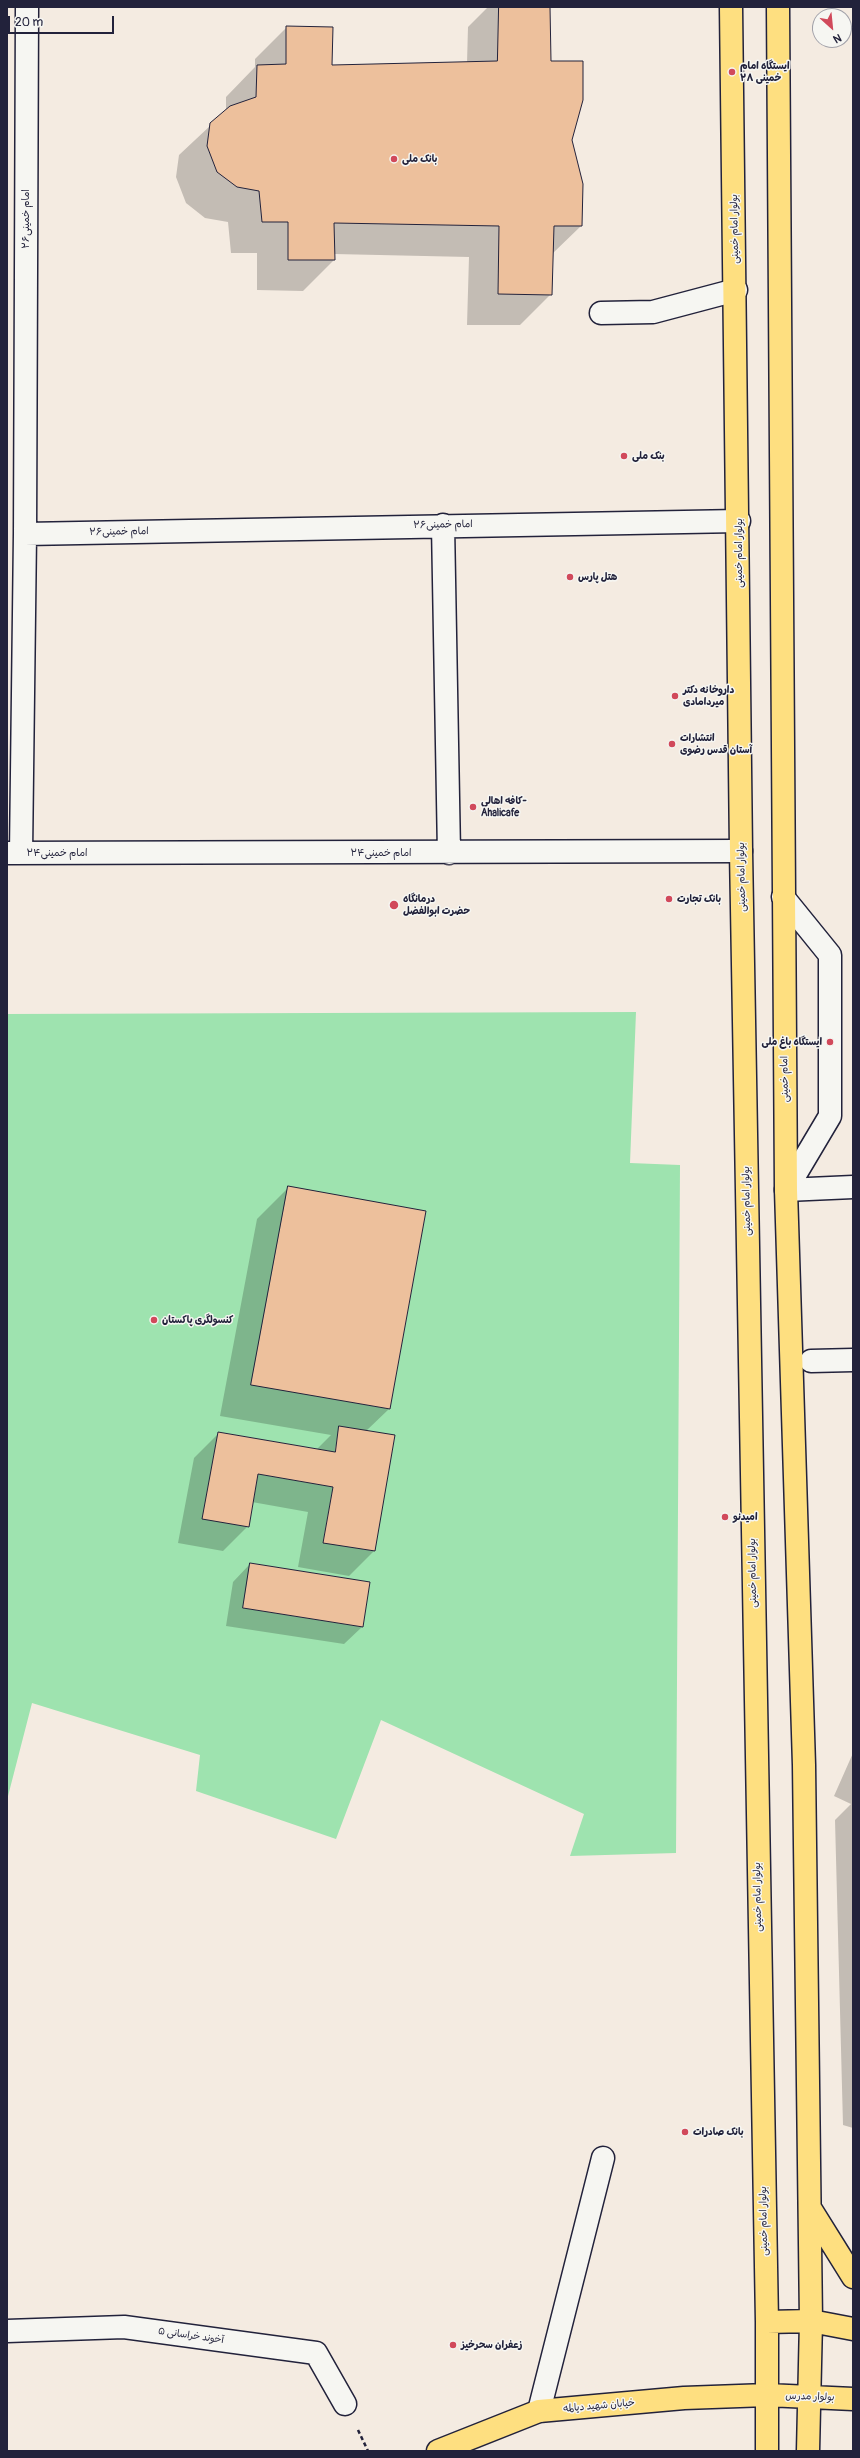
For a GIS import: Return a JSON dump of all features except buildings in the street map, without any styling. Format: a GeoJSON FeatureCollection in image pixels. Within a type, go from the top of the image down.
{"type":"FeatureCollection","features":[{"type":"Feature","properties":{"kind":"main road","name":"بولوار امام خمینی"},"geometry":{"type":"LineString","coordinates":[[731,7],[736,290],[742,851],[767,2322],[767,2451]]}},
{"type":"Feature","properties":{"kind":"main road"},"geometry":{"type":"LineString","coordinates":[[778,7],[783,897]]}},
{"type":"Feature","properties":{"kind":"main road","name":"امام خمینی"},"geometry":{"type":"LineString","coordinates":[[783,897],[786,1190]]}},
{"type":"Feature","properties":{"kind":"main road"},"geometry":{"type":"LineString","coordinates":[[786,1190],[804,1765],[809,2208],[812,2322],[808,2397],[808,2451]]}},
{"type":"Feature","properties":{"kind":"main road"},"geometry":{"type":"LineString","coordinates":[[809,2208],[853,2277]]}},
{"type":"Feature","properties":{"kind":"main road"},"geometry":{"type":"LineString","coordinates":[[767,2322],[812,2322],[853,2329]]}},
{"type":"Feature","properties":{"kind":"main road","name":"خیابان شهید دیالمه"},"geometry":{"type":"LineString","coordinates":[[438,2451],[539,2411],[684,2398],[767,2395]]}},
{"type":"Feature","properties":{"kind":"main road","name":"بولوار مدرس"},"geometry":{"type":"LineString","coordinates":[[767,2395],[853,2399]]}},
{"type":"Feature","properties":{"kind":"street","name":"امام خمینی۲۶"},"geometry":{"type":"LineString","coordinates":[[27,7],[26,534],[443,525],[739,521]]}},
{"type":"Feature","properties":{"kind":"street"},"geometry":{"type":"LineString","coordinates":[[601,313],[652,312],[736,290]]}},
{"type":"Feature","properties":{"kind":"street"},"geometry":{"type":"LineString","coordinates":[[443,525],[449,853]]}},
{"type":"Feature","properties":{"kind":"street"},"geometry":{"type":"LineString","coordinates":[[14,853],[26,534]]}},
{"type":"Feature","properties":{"kind":"street","name":"امام خمینی۲۴"},"geometry":{"type":"LineString","coordinates":[[14,853],[742,851]]}},
{"type":"Feature","properties":{"kind":"street"},"geometry":{"type":"LineString","coordinates":[[783,897],[830,955],[830,1116],[786,1190]]}},
{"type":"Feature","properties":{"kind":"street"},"geometry":{"type":"LineString","coordinates":[[786,1190],[853,1187]]}},
{"type":"Feature","properties":{"kind":"street"},"geometry":{"type":"LineString","coordinates":[[811,1361],[853,1360]]}},
{"type":"Feature","properties":{"kind":"street"},"geometry":{"type":"LineString","coordinates":[[539,2411],[603,2158]]}},
{"type":"Feature","properties":{"kind":"street","name":"آخوند خراسانی ۵"},"geometry":{"type":"LineString","coordinates":[[7,2331],[124,2327],[316,2353],[345,2404]]}},
{"type":"Feature","properties":{"kind":"green space"},"geometry":{"type":"Polygon","coordinates":[[[636,1012],[630,1163],[680,1165],[676,1853],[570,1856],[584,1814],[381,1720],[336,1839],[196,1791],[200,1755],[32,1703],[7,1800],[7,1014],[636,1012]],[[288,1187],[251,1384],[390,1409],[426,1211],[288,1187]],[[339,1426],[335,1452],[218,1432],[203,1518],[249,1527],[258,1474],[333,1487],[323,1542],[374,1551],[395,1436],[339,1426]],[[250,1563],[243,1608],[363,1627],[370,1582],[250,1563]]]}},
{"type":"Feature","properties":{"kind":"place","name":"ایستگاه امام خمینی ۲۸"},"geometry":{"type":"Point","coordinates":[732,72]}},
{"type":"Feature","properties":{"kind":"place","name":"بانک ملی"},"geometry":{"type":"Point","coordinates":[394,159]}},
{"type":"Feature","properties":{"kind":"place","name":"بنک ملی"},"geometry":{"type":"Point","coordinates":[624,456]}},
{"type":"Feature","properties":{"kind":"place","name":"هتل پارس"},"geometry":{"type":"Point","coordinates":[570,577]}},
{"type":"Feature","properties":{"kind":"place","name":"داروخانه دکتر میردامادی"},"geometry":{"type":"Point","coordinates":[675,696]}},
{"type":"Feature","properties":{"kind":"place","name":"انتشارات آستان قدس رضوی"},"geometry":{"type":"Point","coordinates":[672,744]}},
{"type":"Feature","properties":{"kind":"place","name":"کافه اهالی- Ahalicafe"},"geometry":{"type":"Point","coordinates":[473,807]}},
{"type":"Feature","properties":{"kind":"place","name":"بانک تجارت"},"geometry":{"type":"Point","coordinates":[669,899]}},
{"type":"Feature","properties":{"kind":"place","name":"درمانگاه حضرت ابوالفضل"},"geometry":{"type":"Point","coordinates":[394,905]}},
{"type":"Feature","properties":{"kind":"place","name":"ایستگاه باغ ملی"},"geometry":{"type":"Point","coordinates":[830,1042]}},
{"type":"Feature","properties":{"kind":"place","name":"کنسولگری پاکستان"},"geometry":{"type":"Point","coordinates":[154,1320]}},
{"type":"Feature","properties":{"kind":"place","name":"امیدنو"},"geometry":{"type":"Point","coordinates":[725,1517]}},
{"type":"Feature","properties":{"kind":"place","name":"بانک صادرات"},"geometry":{"type":"Point","coordinates":[685,2132]}},
{"type":"Feature","properties":{"kind":"place","name":"زعفران سحرخیز"},"geometry":{"type":"Point","coordinates":[453,2345]}}]}
